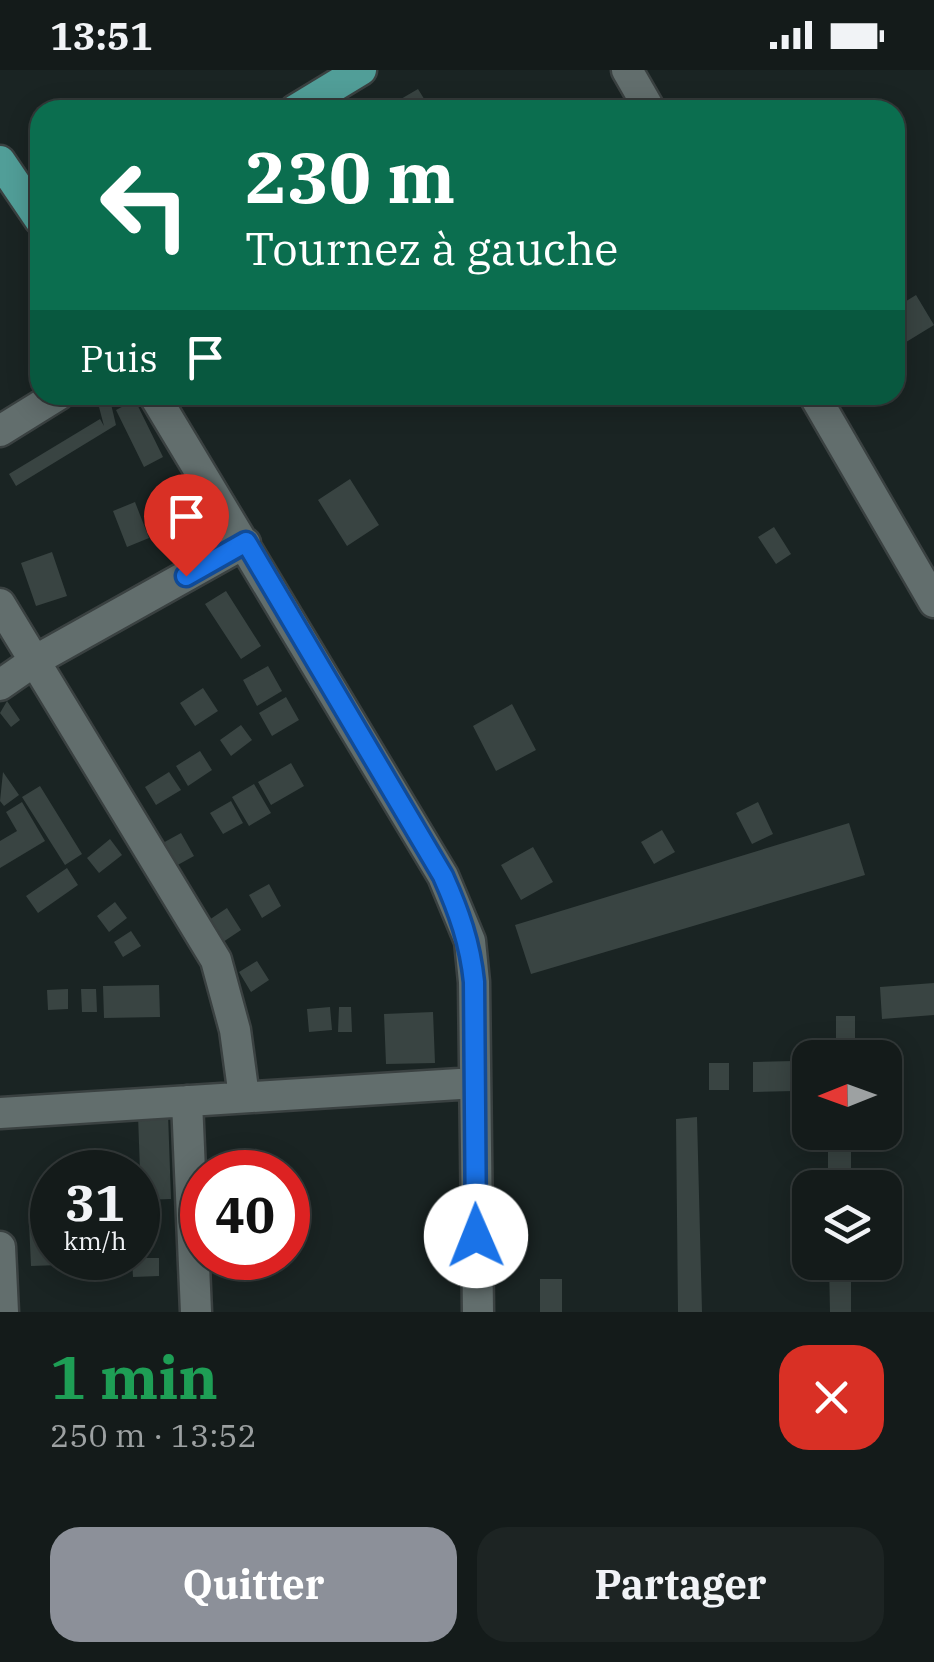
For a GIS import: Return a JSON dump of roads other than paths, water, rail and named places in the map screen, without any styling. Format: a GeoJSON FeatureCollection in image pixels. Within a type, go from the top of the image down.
{"type":"FeatureCollection","features":[{"type":"Feature","properties":{"kind":"main road"},"geometry":{"type":"LineString","coordinates":[[312,100],[361,70]]}},
{"type":"Feature","properties":{"kind":"main road"},"geometry":{"type":"LineString","coordinates":[[0,161],[30,205]]}},
{"type":"Feature","properties":{"kind":"street"},"geometry":{"type":"LineString","coordinates":[[626,70],[644,100]]}},
{"type":"Feature","properties":{"kind":"street"},"geometry":{"type":"LineString","coordinates":[[0,431],[42,405]]}},
{"type":"Feature","properties":{"kind":"street"},"geometry":{"type":"LineString","coordinates":[[160,405],[246,542],[443,876],[470,941],[474,982],[478,1312]]}},
{"type":"Feature","properties":{"kind":"street"},"geometry":{"type":"LineString","coordinates":[[820,405],[934,602]]}},
{"type":"Feature","properties":{"kind":"street"},"geometry":{"type":"LineString","coordinates":[[0,685],[36,660],[246,542]]}},
{"type":"Feature","properties":{"kind":"street"},"geometry":{"type":"LineString","coordinates":[[0,604],[216,960],[235,1030],[244,1097]]}},
{"type":"Feature","properties":{"kind":"street"},"geometry":{"type":"LineString","coordinates":[[0,1113],[474,1083]]}},
{"type":"Feature","properties":{"kind":"street"},"geometry":{"type":"LineString","coordinates":[[187,1101],[196,1312]]}},
{"type":"Feature","properties":{"kind":"street"},"geometry":{"type":"LineString","coordinates":[[0,1247],[3,1312]]}}]}
